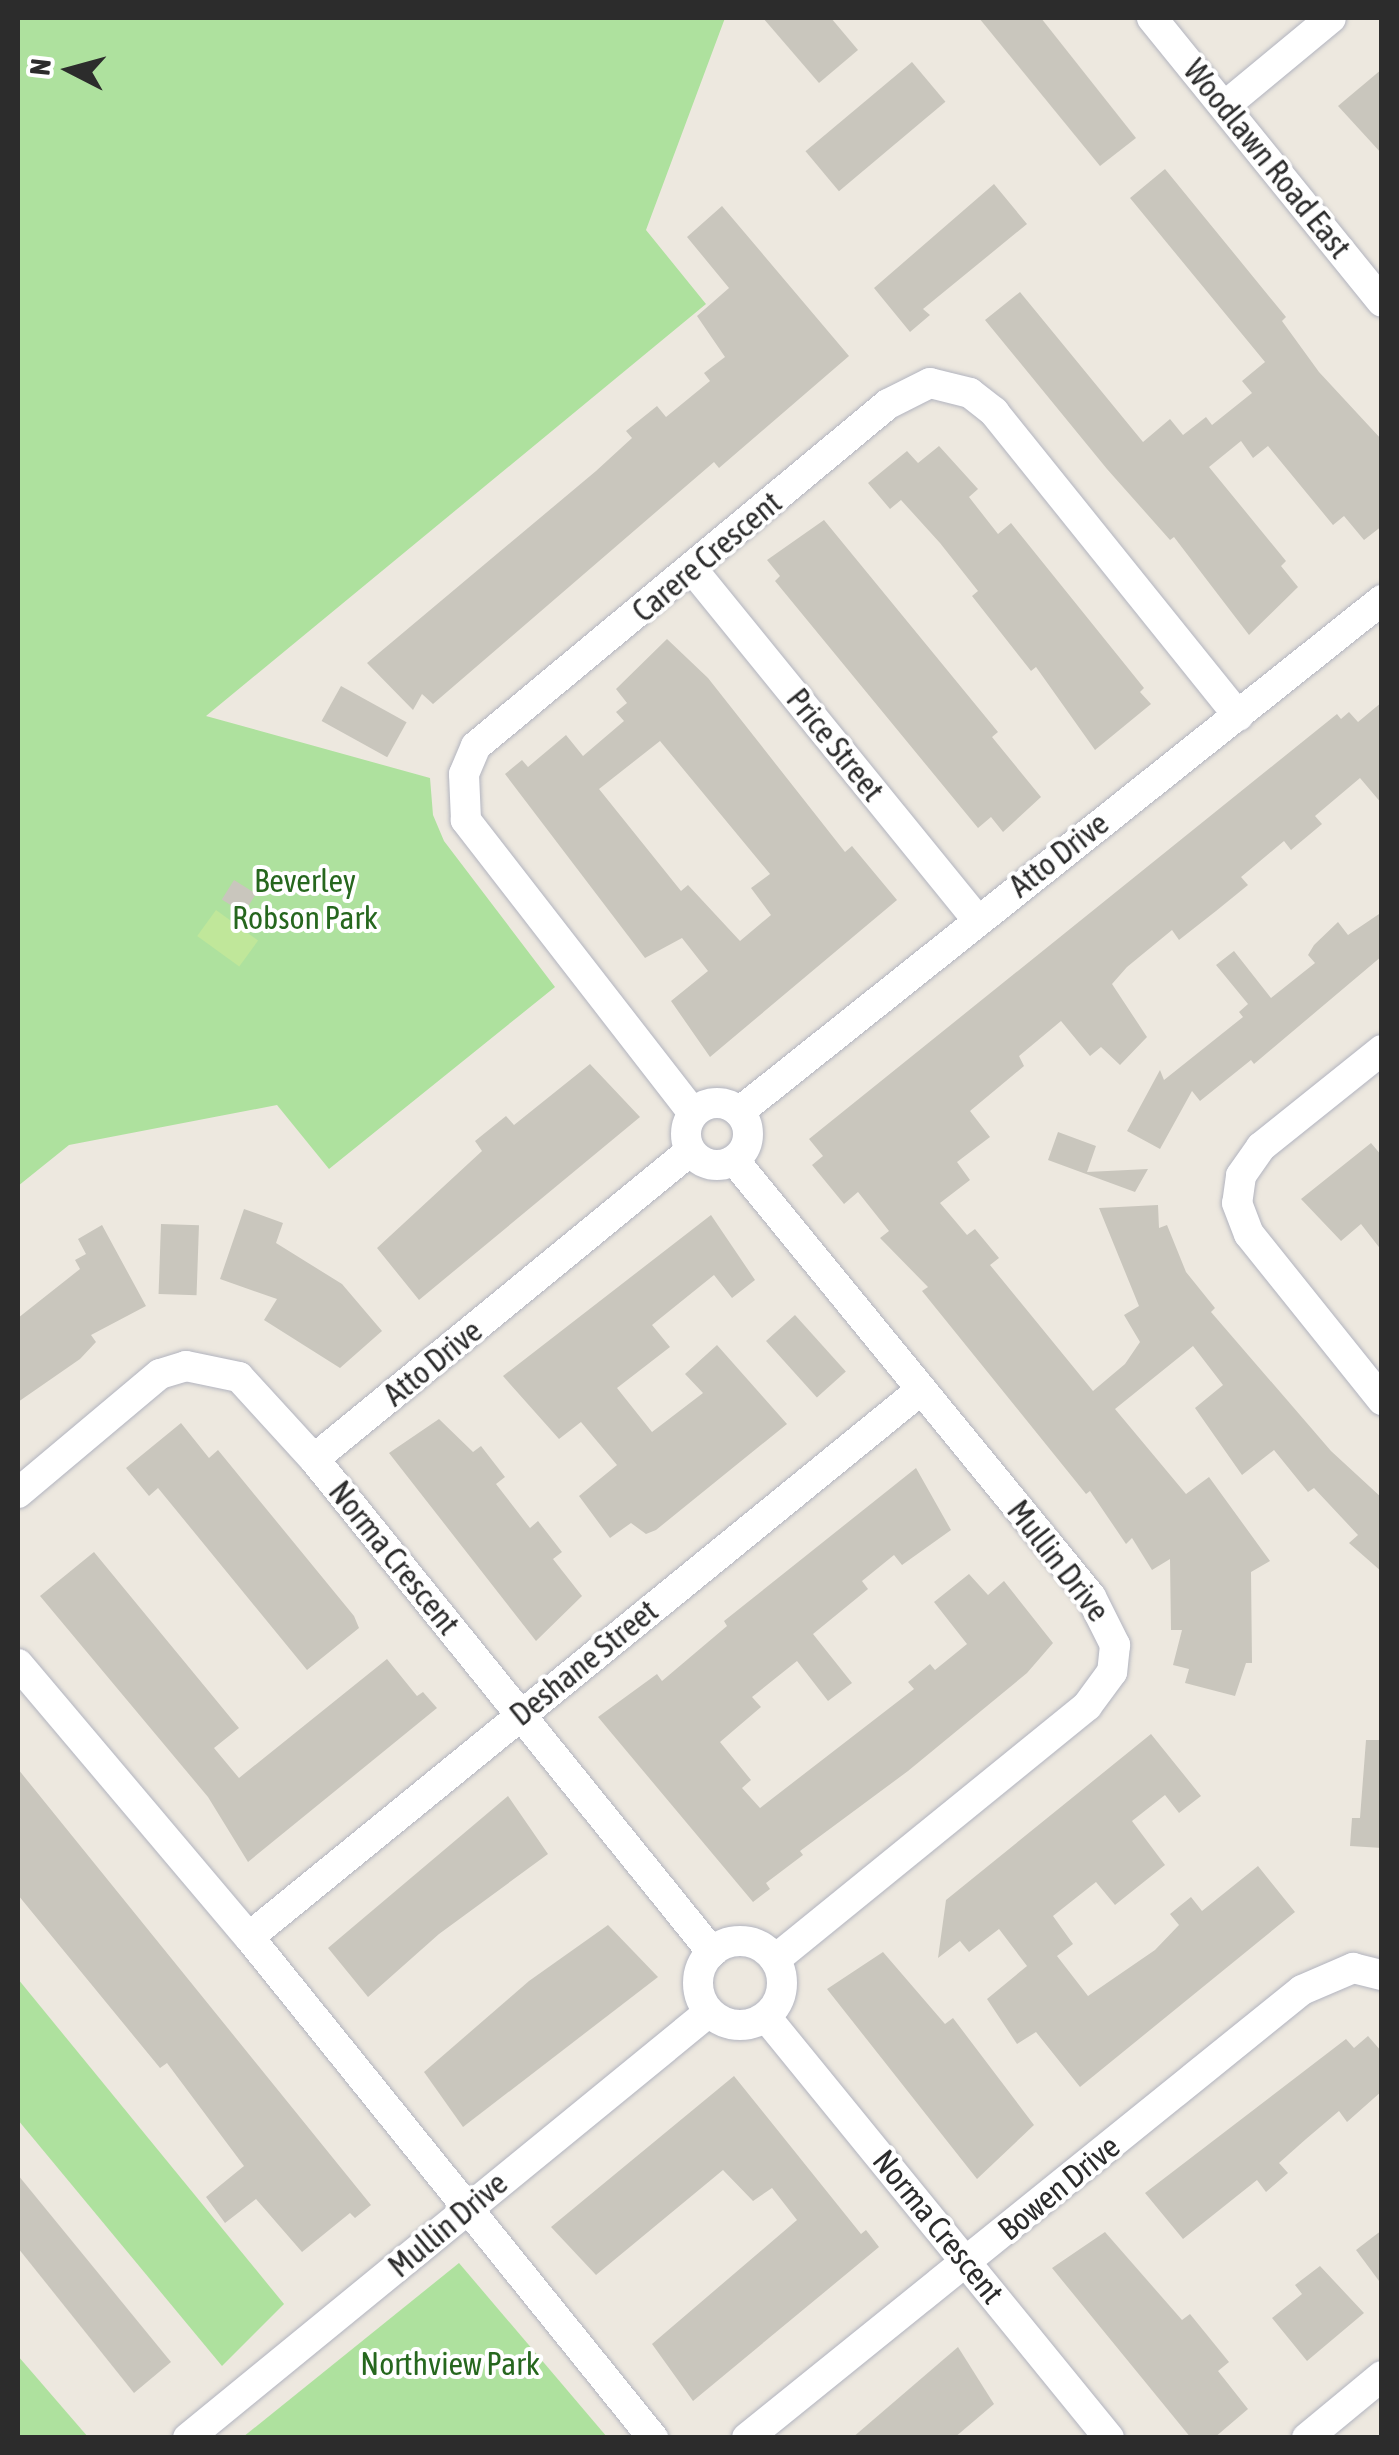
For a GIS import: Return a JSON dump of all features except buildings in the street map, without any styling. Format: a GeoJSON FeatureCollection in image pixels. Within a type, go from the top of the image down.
{"type":"FeatureCollection","features":[{"type":"Feature","properties":{"kind":"street","name":"Woodlawn Road East"},"geometry":{"type":"LineString","coordinates":[[1152,18],[1382,302]]}},
{"type":"Feature","properties":{"kind":"street"},"geometry":{"type":"LineString","coordinates":[[1226,105],[1331,18]]}},
{"type":"Feature","properties":{"kind":"street","name":"Carere Crescent"},"geometry":{"type":"LineString","coordinates":[[693,1113],[466,820],[462,797],[476,746],[693,570],[888,404],[930,383],[951,386],[994,412],[1238,716]]}},
{"type":"Feature","properties":{"kind":"street","name":"Price Street"},"geometry":{"type":"LineString","coordinates":[[693,570],[977,920]]}},
{"type":"Feature","properties":{"kind":"street","name":"Atto Drive"},"geometry":{"type":"LineString","coordinates":[[739,1112],[1382,600]]}},
{"type":"Feature","properties":{"kind":"street"},"geometry":{"type":"LineString","coordinates":[[1382,1050],[1261,1147],[1241,1176],[1237,1202],[1249,1234],[1382,1400]]}},
{"type":"Feature","properties":{"kind":"street"},"geometry":{"type":"LineString","coordinates":[[721,1103],[739,1112],[748,1137],[734,1160],[705,1163],[690,1150],[686,1132],[693,1113],[721,1103]]}},
{"type":"Feature","properties":{"kind":"street","name":"Atto Drive"},"geometry":{"type":"LineString","coordinates":[[314,1459],[690,1150]]}},
{"type":"Feature","properties":{"kind":"street","name":"Mullin Drive"},"geometry":{"type":"LineString","coordinates":[[734,1160],[1099,1609],[1115,1645],[1112,1672],[1087,1706],[775,1960]]}},
{"type":"Feature","properties":{"kind":"street","name":"Norma Crescent"},"geometry":{"type":"LineString","coordinates":[[18,1493],[160,1374],[186,1366],[239,1376],[314,1459],[712,1952]]}},
{"type":"Feature","properties":{"kind":"street","name":"Deshane Street"},"geometry":{"type":"LineString","coordinates":[[249,1937],[921,1390]]}},
{"type":"Feature","properties":{"kind":"street"},"geometry":{"type":"LineString","coordinates":[[18,1664],[249,1937],[653,2438]]}},
{"type":"Feature","properties":{"kind":"street"},"geometry":{"type":"LineString","coordinates":[[744,1941],[775,1960],[782,1990],[766,2017],[736,2026],[708,2012],[698,1983],[712,1952],[744,1941]]}},
{"type":"Feature","properties":{"kind":"street","name":"Bowen Drive"},"geometry":{"type":"LineString","coordinates":[[747,2438],[1302,1990],[1353,1968],[1382,1975]]}},
{"type":"Feature","properties":{"kind":"street","name":"Mullin Drive"},"geometry":{"type":"LineString","coordinates":[[188,2438],[708,2012]]}},
{"type":"Feature","properties":{"kind":"street","name":"Norma Crescent"},"geometry":{"type":"LineString","coordinates":[[766,2017],[1109,2438]]}},
{"type":"Feature","properties":{"kind":"street"},"geometry":{"type":"LineString","coordinates":[[1307,2438],[1382,2376]]}},
{"type":"Feature","properties":{"kind":"green space","name":"Beverley Robson Park"},"geometry":{"type":"Polygon","coordinates":[[[18,18],[725,18],[646,230],[706,304],[206,716],[430,778],[433,815],[444,841],[555,987],[329,1169],[277,1105],[69,1145],[18,1186],[18,18]]]}},
{"type":"Feature","properties":{"kind":"green space"},"geometry":{"type":"Polygon","coordinates":[[[216,910],[258,941],[239,966],[197,936],[216,910]]]}},
{"type":"Feature","properties":{"kind":"green space"},"geometry":{"type":"Polygon","coordinates":[[[18,1979],[284,2304],[222,2366],[18,2120],[18,1979]]]}},
{"type":"Feature","properties":{"kind":"green space","name":"Northview Park"},"geometry":{"type":"Polygon","coordinates":[[[459,2263],[607,2437],[243,2437],[459,2263]]]}},
{"type":"Feature","properties":{"kind":"green space"},"geometry":{"type":"Polygon","coordinates":[[[18,2356],[88,2437],[18,2437],[18,2356]]]}}]}
